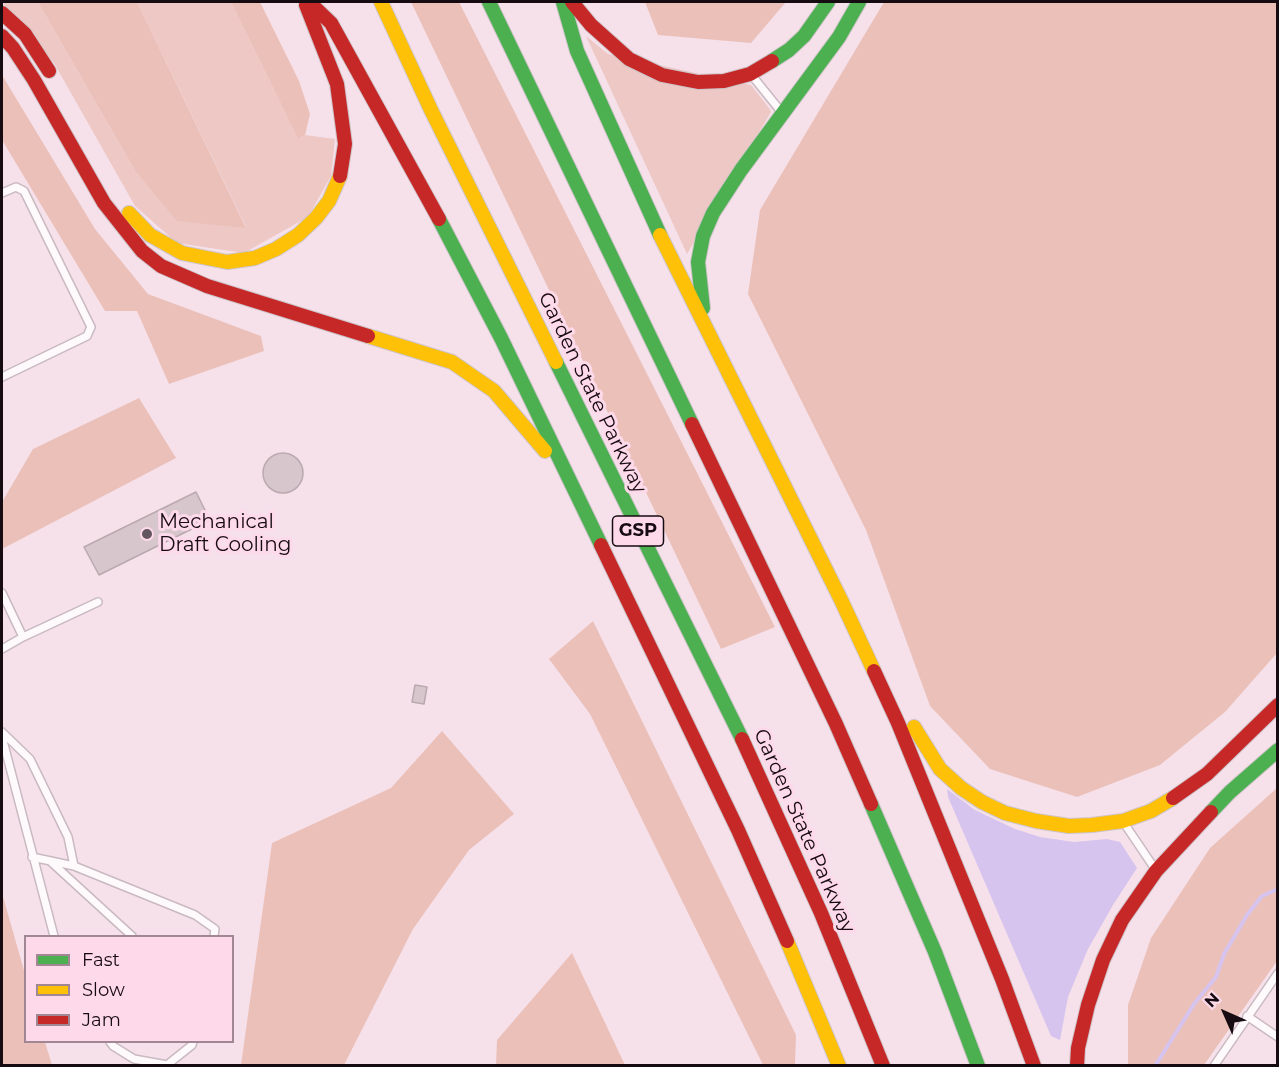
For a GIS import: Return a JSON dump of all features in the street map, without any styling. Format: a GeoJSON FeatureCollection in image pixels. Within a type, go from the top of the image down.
{"type":"FeatureCollection","features":[{"type":"Feature","properties":{"kind":"highway"},"geometry":{"type":"LineString","coordinates":[[122,201],[139,225],[166,246],[182,254],[227,262],[255,258],[276,249],[298,235],[316,218],[329,201],[340,179],[345,144],[337,84],[307,2]]}},
{"type":"Feature","properties":{"kind":"highway"},"geometry":{"type":"LineString","coordinates":[[307,2],[331,23],[450,239],[573,486],[738,830],[839,1065]]}},
{"type":"Feature","properties":{"kind":"highway","name":"Garden State Parkway"},"geometry":{"type":"LineString","coordinates":[[381,2],[436,120],[742,739],[820,913],[883,1065]]}},
{"type":"Feature","properties":{"kind":"highway"},"geometry":{"type":"LineString","coordinates":[[489,2],[741,522],[836,724],[935,952],[978,1065]]}},
{"type":"Feature","properties":{"kind":"highway"},"geometry":{"type":"LineString","coordinates":[[563,2],[577,51],[673,263],[842,602],[898,723],[998,968],[1034,1065]]}},
{"type":"Feature","properties":{"kind":"highway"},"geometry":{"type":"LineString","coordinates":[[572,2],[591,25],[615,48],[638,65],[655,73],[698,82],[724,81],[750,74],[789,50],[815,23],[828,2]]}},
{"type":"Feature","properties":{"kind":"highway"},"geometry":{"type":"LineString","coordinates":[[709,335],[700,294],[698,262],[703,236],[725,193],[839,37],[859,2]]}},
{"type":"Feature","properties":{"kind":"highway"},"geometry":{"type":"LineString","coordinates":[[2,13],[25,34],[56,84]]}},
{"type":"Feature","properties":{"kind":"highway"},"geometry":{"type":"LineString","coordinates":[[2,36],[13,48],[34,80],[104,203],[141,251],[161,266],[207,286],[452,362],[474,376],[504,402],[573,486]]}},
{"type":"Feature","properties":{"kind":"highway"},"geometry":{"type":"LineString","coordinates":[[842,602],[929,754],[940,769],[961,788],[982,802],[1005,813],[1036,821],[1069,826],[1123,821],[1151,811],[1208,774],[1278,705]]}},
{"type":"Feature","properties":{"kind":"highway"},"geometry":{"type":"LineString","coordinates":[[1077,1065],[1078,1048],[1088,1005],[1102,960],[1122,920],[1156,871],[1230,792],[1278,750]]}},
{"type":"Feature","properties":{"kind":"highway"},"geometry":{"type":"LineString","coordinates":[[817,1010],[830,1065]]}},
{"type":"Feature","properties":{"kind":"lane"},"geometry":{"type":"LineString","coordinates":[[750,74],[783,113]]}},
{"type":"Feature","properties":{"kind":"lane"},"geometry":{"type":"LineString","coordinates":[[2,194],[16,187],[24,191],[91,327],[87,336],[2,376]]}},
{"type":"Feature","properties":{"kind":"lane"},"geometry":{"type":"LineString","coordinates":[[2,593],[23,637]]}},
{"type":"Feature","properties":{"kind":"lane"},"geometry":{"type":"LineString","coordinates":[[2,649],[98,602]]}},
{"type":"Feature","properties":{"kind":"lane"},"geometry":{"type":"LineString","coordinates":[[2,732],[30,759],[68,837],[74,866]]}},
{"type":"Feature","properties":{"kind":"lane"},"geometry":{"type":"LineString","coordinates":[[2,737],[54,935]]}},
{"type":"Feature","properties":{"kind":"lane"},"geometry":{"type":"LineString","coordinates":[[1123,821],[1156,871]]}},
{"type":"Feature","properties":{"kind":"lane"},"geometry":{"type":"LineString","coordinates":[[32,857],[74,866],[195,915],[215,929],[214,935]]}},
{"type":"Feature","properties":{"kind":"lane"},"geometry":{"type":"LineString","coordinates":[[49,860],[131,935]]}},
{"type":"Feature","properties":{"kind":"lane"},"geometry":{"type":"LineString","coordinates":[[1214,1065],[1278,973]]}},
{"type":"Feature","properties":{"kind":"lane"},"geometry":{"type":"LineString","coordinates":[[1247,1016],[1277,1034]]}},
{"type":"Feature","properties":{"kind":"lane"},"geometry":{"type":"LineString","coordinates":[[112,1043],[134,1059],[167,1065],[192,1043]]}},
{"type":"Feature","properties":{"kind":"shaded area"},"geometry":{"type":"Polygon","coordinates":[[[2,2],[38,2],[134,169],[246,227],[137,2],[231,2],[298,139],[305,135],[335,139],[331,176],[308,217],[244,253],[177,243],[135,206],[54,63],[2,2]]]}},
{"type":"Feature","properties":{"kind":"shaded area"},"geometry":{"type":"Polygon","coordinates":[[[38,2],[137,2],[246,228],[177,221],[134,169],[38,2]]]}},
{"type":"Feature","properties":{"kind":"shaded area"},"geometry":{"type":"Polygon","coordinates":[[[231,2],[260,2],[299,81],[310,114],[305,135],[298,139],[231,2]]]}},
{"type":"Feature","properties":{"kind":"shaded area"},"geometry":{"type":"Polygon","coordinates":[[[411,2],[459,2],[775,627],[721,649],[411,2]]]}},
{"type":"Feature","properties":{"kind":"shaded area"},"geometry":{"type":"Polygon","coordinates":[[[645,2],[786,2],[751,43],[658,35],[645,2]]]}},
{"type":"Feature","properties":{"kind":"shaded area"},"geometry":{"type":"Polygon","coordinates":[[[884,2],[1277,2],[1277,653],[1225,712],[1160,765],[1077,797],[990,769],[930,706],[866,530],[748,294],[760,210],[884,2]]]}},
{"type":"Feature","properties":{"kind":"shaded area"},"geometry":{"type":"Polygon","coordinates":[[[586,36],[608,54],[751,85],[771,112],[687,254],[586,36]]]}},
{"type":"Feature","properties":{"kind":"shaded area"},"geometry":{"type":"Polygon","coordinates":[[[2,75],[95,229],[148,294],[261,336],[264,351],[169,384],[137,311],[105,311],[2,140],[2,75]]]}},
{"type":"Feature","properties":{"kind":"shaded area"},"geometry":{"type":"Polygon","coordinates":[[[139,398],[176,458],[2,549],[2,502],[33,449],[139,398]]]}},
{"type":"Feature","properties":{"kind":"shaded area"},"geometry":{"type":"Polygon","coordinates":[[[593,621],[796,1035],[795,1065],[763,1065],[590,714],[549,659],[593,621]]]}},
{"type":"Feature","properties":{"kind":"shaded area"},"geometry":{"type":"Polygon","coordinates":[[[442,731],[514,814],[469,850],[413,929],[344,1065],[241,1065],[272,843],[391,788],[442,731]]]}},
{"type":"Feature","properties":{"kind":"shaded area"},"geometry":{"type":"Polygon","coordinates":[[[1277,788],[1277,961],[1204,1065],[1128,1065],[1128,1005],[1151,938],[1210,848],[1277,788]]]}},
{"type":"Feature","properties":{"kind":"shaded area"},"geometry":{"type":"Polygon","coordinates":[[[947,789],[975,810],[1015,829],[1040,837],[1074,842],[1107,839],[1120,842],[1137,868],[1088,949],[1068,997],[1060,1040],[1051,1036],[948,797],[947,789]]]}},
{"type":"Feature","properties":{"kind":"shaded area"},"geometry":{"type":"Polygon","coordinates":[[[2,893],[24,970],[24,1043],[45,1043],[52,1065],[2,1065],[2,893]]]}},
{"type":"Feature","properties":{"kind":"shaded area"},"geometry":{"type":"Polygon","coordinates":[[[572,953],[625,1065],[496,1065],[497,1040],[572,953]]]}},
{"type":"Feature","properties":{"kind":"building"},"geometry":{"type":"Polygon","coordinates":[[[283,453],[291,454],[297,459],[302,465],[302,481],[297,487],[291,492],[283,493],[275,492],[269,487],[264,481],[263,473],[264,465],[269,459],[275,454],[283,453]]]}},
{"type":"Feature","properties":{"kind":"building","name":"Mechanical Draft Cooling"},"geometry":{"type":"Polygon","coordinates":[[[196,492],[210,520],[99,575],[84,547],[196,492]]]}},
{"type":"Feature","properties":{"kind":"building"},"geometry":{"type":"Polygon","coordinates":[[[415,685],[427,687],[424,704],[412,702],[415,685]]]}},
{"type":"Feature","properties":{"kind":"waterway"},"geometry":{"type":"LineString","coordinates":[[1155,1066],[1194,1004],[1216,977],[1224,954],[1247,915],[1262,896],[1278,889]]}},
{"type":"Feature","properties":{"kind":"traffic: fast"},"geometry":{"type":"LineString","coordinates":[[489,2],[692,424]]}},
{"type":"Feature","properties":{"kind":"traffic: fast"},"geometry":{"type":"LineString","coordinates":[[563,2],[577,51],[660,235]]}},
{"type":"Feature","properties":{"kind":"traffic: fast"},"geometry":{"type":"LineString","coordinates":[[772,61],[804,36],[828,2]]}},
{"type":"Feature","properties":{"kind":"traffic: fast"},"geometry":{"type":"LineString","coordinates":[[703,308],[698,262],[703,236],[713,213],[741,170],[839,37],[859,2]]}},
{"type":"Feature","properties":{"kind":"traffic: fast"},"geometry":{"type":"LineString","coordinates":[[439,219],[501,338],[601,545]]}},
{"type":"Feature","properties":{"kind":"traffic: fast"},"geometry":{"type":"LineString","coordinates":[[556,362],[742,739]]}},
{"type":"Feature","properties":{"kind":"traffic: fast"},"geometry":{"type":"LineString","coordinates":[[1211,812],[1278,750]]}},
{"type":"Feature","properties":{"kind":"traffic: fast"},"geometry":{"type":"LineString","coordinates":[[871,804],[935,952],[978,1066]]}},
{"type":"Feature","properties":{"kind":"traffic: slow"},"geometry":{"type":"LineString","coordinates":[[381,2],[431,110],[556,362]]}},
{"type":"Feature","properties":{"kind":"traffic: slow"},"geometry":{"type":"LineString","coordinates":[[129,213],[150,235],[182,253],[227,262],[255,258],[276,249],[298,235],[316,218],[329,201],[340,176]]}},
{"type":"Feature","properties":{"kind":"traffic: slow"},"geometry":{"type":"LineString","coordinates":[[660,235],[874,671]]}},
{"type":"Feature","properties":{"kind":"traffic: slow"},"geometry":{"type":"LineString","coordinates":[[368,336],[452,362],[494,391],[545,451]]}},
{"type":"Feature","properties":{"kind":"traffic: slow"},"geometry":{"type":"LineString","coordinates":[[914,727],[940,769],[961,788],[1005,813],[1069,826],[1092,825],[1123,821],[1151,811],[1173,798]]}},
{"type":"Feature","properties":{"kind":"traffic: slow"},"geometry":{"type":"LineString","coordinates":[[787,941],[839,1066]]}},
{"type":"Feature","properties":{"kind":"traffic: jam"},"geometry":{"type":"LineString","coordinates":[[309,2],[331,23],[439,219]]}},
{"type":"Feature","properties":{"kind":"traffic: jam"},"geometry":{"type":"LineString","coordinates":[[572,2],[591,25],[629,59],[662,75],[698,82],[724,81],[750,74],[772,61]]}},
{"type":"Feature","properties":{"kind":"traffic: jam"},"geometry":{"type":"LineString","coordinates":[[306,5],[337,84],[345,144],[340,176]]}},
{"type":"Feature","properties":{"kind":"traffic: jam"},"geometry":{"type":"LineString","coordinates":[[2,13],[25,34],[49,71]]}},
{"type":"Feature","properties":{"kind":"traffic: jam"},"geometry":{"type":"LineString","coordinates":[[2,36],[13,48],[34,80],[104,203],[142,251],[161,266],[207,286],[368,336]]}},
{"type":"Feature","properties":{"kind":"traffic: jam"},"geometry":{"type":"LineString","coordinates":[[692,424],[836,724],[871,804]]}},
{"type":"Feature","properties":{"kind":"traffic: jam"},"geometry":{"type":"LineString","coordinates":[[601,545],[738,830],[787,941]]}},
{"type":"Feature","properties":{"kind":"traffic: jam"},"geometry":{"type":"LineString","coordinates":[[874,671],[898,723],[1002,979],[1034,1066]]}},
{"type":"Feature","properties":{"kind":"traffic: jam"},"geometry":{"type":"LineString","coordinates":[[1173,798],[1207,774],[1278,705]]}},
{"type":"Feature","properties":{"kind":"traffic: jam"},"geometry":{"type":"LineString","coordinates":[[742,739],[821,913],[883,1066]]}},
{"type":"Feature","properties":{"kind":"traffic: jam"},"geometry":{"type":"LineString","coordinates":[[1077,1066],[1078,1048],[1088,1005],[1103,960],[1122,920],[1156,871],[1211,812]]}},
{"type":"Feature","properties":{"kind":"place","name":"Mechanical Draft Cooling"},"geometry":{"type":"Point","coordinates":[147,534]}}]}
